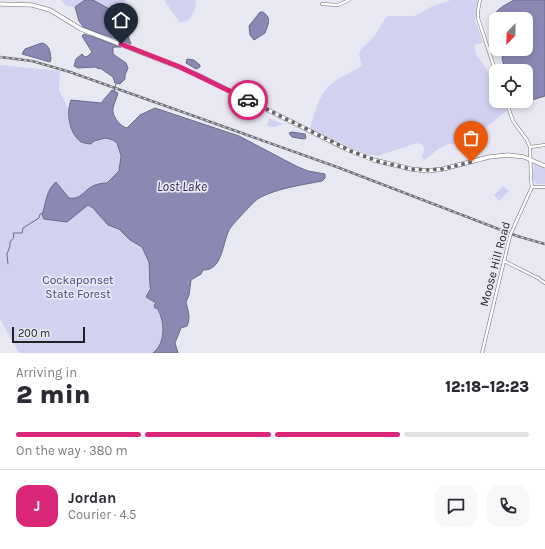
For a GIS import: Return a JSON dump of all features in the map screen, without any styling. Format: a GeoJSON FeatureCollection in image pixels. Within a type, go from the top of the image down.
{"type":"FeatureCollection","features":[{"type":"Feature","properties":{"kind":"main road"},"geometry":{"type":"LineString","coordinates":[[0,4],[32,5],[52,11],[82,29],[180,67],[340,146],[374,160],[411,169],[428,170],[443,169],[501,156],[514,156],[530,159],[545,166]]}},
{"type":"Feature","properties":{"kind":"street"},"geometry":{"type":"LineString","coordinates":[[322,4],[338,5],[349,0]]}},
{"type":"Feature","properties":{"kind":"street"},"geometry":{"type":"LineString","coordinates":[[480,0],[478,18],[493,64]]}},
{"type":"Feature","properties":{"kind":"street"},"geometry":{"type":"LineString","coordinates":[[508,108],[513,121],[527,140],[530,147],[545,145]]}},
{"type":"Feature","properties":{"kind":"street","name":"Moose Hill Road"},"geometry":{"type":"LineString","coordinates":[[482,353],[510,236],[532,187],[530,147]]}},
{"type":"Feature","properties":{"kind":"street"},"geometry":{"type":"LineString","coordinates":[[532,187],[545,187]]}},
{"type":"Feature","properties":{"kind":"street"},"geometry":{"type":"LineString","coordinates":[[504,261],[545,283]]}},
{"type":"Feature","properties":{"kind":"green space"},"geometry":{"type":"Polygon","coordinates":[[[61,0],[126,0],[120,14],[66,6],[61,0]]]}},
{"type":"Feature","properties":{"kind":"green space"},"geometry":{"type":"Polygon","coordinates":[[[164,0],[196,0],[195,9],[189,20],[180,23],[164,0]]]}},
{"type":"Feature","properties":{"kind":"green space"},"geometry":{"type":"Polygon","coordinates":[[[451,0],[478,0],[475,20],[483,43],[475,45],[475,52],[489,76],[489,108],[506,108],[507,110],[484,129],[480,136],[466,143],[448,144],[438,149],[425,160],[422,158],[424,150],[423,145],[417,143],[378,156],[367,154],[351,148],[310,128],[324,92],[335,81],[362,66],[359,54],[361,49],[374,37],[388,16],[415,16],[433,6],[451,0]]]}},
{"type":"Feature","properties":{"kind":"green space","name":"Cockaponset State Forest"},"geometry":{"type":"Polygon","coordinates":[[[0,65],[60,71],[59,90],[68,108],[72,130],[94,141],[111,139],[116,142],[119,150],[121,165],[119,172],[115,176],[107,183],[95,185],[79,197],[73,199],[69,199],[56,182],[49,191],[42,215],[48,219],[67,222],[88,205],[93,208],[108,225],[119,229],[130,240],[142,247],[149,262],[151,301],[154,302],[162,321],[161,342],[153,353],[19,353],[0,319],[0,65]]]}},
{"type":"Feature","properties":{"kind":"green space"},"geometry":{"type":"Polygon","coordinates":[[[269,118],[283,124],[275,127],[267,126],[269,118]]]}},
{"type":"Feature","properties":{"kind":"green space"},"geometry":{"type":"Polygon","coordinates":[[[534,163],[545,169],[545,184],[536,184],[533,181],[534,163]]]}},
{"type":"Feature","properties":{"kind":"green space"},"geometry":{"type":"Polygon","coordinates":[[[503,186],[509,191],[499,201],[494,195],[503,186]]]}},
{"type":"Feature","properties":{"kind":"water"},"geometry":{"type":"Polygon","coordinates":[[[85,0],[93,0],[120,15],[131,44],[84,28],[79,21],[75,7],[85,0]]]}},
{"type":"Feature","properties":{"kind":"water"},"geometry":{"type":"Polygon","coordinates":[[[514,0],[545,0],[545,96],[533,100],[533,64],[503,63],[502,57],[504,56],[533,56],[533,12],[496,12],[504,5],[514,0]]]}},
{"type":"Feature","properties":{"kind":"water"},"geometry":{"type":"Polygon","coordinates":[[[260,12],[263,12],[268,17],[268,24],[265,33],[254,40],[250,35],[249,26],[260,12]]]}},
{"type":"Feature","properties":{"kind":"water"},"geometry":{"type":"Polygon","coordinates":[[[84,34],[121,47],[113,47],[113,54],[126,63],[128,68],[125,79],[120,84],[115,83],[113,77],[100,68],[78,68],[74,66],[76,59],[82,54],[85,57],[92,52],[82,36],[84,34]]]}},
{"type":"Feature","properties":{"kind":"water"},"geometry":{"type":"Polygon","coordinates":[[[42,43],[47,45],[49,49],[51,59],[50,62],[22,54],[25,49],[42,43]]]}},
{"type":"Feature","properties":{"kind":"water"},"geometry":{"type":"Polygon","coordinates":[[[187,59],[194,60],[200,65],[200,67],[196,69],[186,63],[187,59]]]}},
{"type":"Feature","properties":{"kind":"water","name":"Lost Lake"},"geometry":{"type":"Polygon","coordinates":[[[112,90],[118,93],[113,112],[118,122],[127,128],[140,115],[155,108],[239,136],[296,166],[308,171],[325,174],[325,178],[322,181],[282,189],[259,198],[231,227],[219,260],[210,269],[203,270],[201,274],[191,280],[189,295],[186,302],[189,320],[187,326],[181,328],[175,343],[178,353],[153,353],[160,344],[163,325],[160,313],[154,305],[156,303],[146,297],[151,288],[149,262],[142,247],[130,240],[119,229],[108,225],[93,208],[88,205],[67,222],[44,219],[42,215],[48,193],[56,182],[69,198],[76,198],[93,186],[107,183],[119,171],[121,156],[117,143],[106,138],[94,141],[91,144],[81,142],[71,128],[69,117],[71,100],[101,103],[112,90]]]}},
{"type":"Feature","properties":{"kind":"water"},"geometry":{"type":"Polygon","coordinates":[[[289,133],[305,134],[306,138],[292,137],[289,133]]]}},
{"type":"Feature","properties":{"kind":"waterway"},"geometry":{"type":"LineString","coordinates":[[114,91],[116,84]]}},
{"type":"Feature","properties":{"kind":"waterway"},"geometry":{"type":"LineString","coordinates":[[8,264],[7,254],[10,242],[14,237],[13,233],[22,233],[23,228],[39,218],[40,214],[43,213]]}},
{"type":"Feature","properties":{"kind":"railway"},"geometry":{"type":"LineString","coordinates":[[0,57],[32,61],[70,72],[337,167],[517,236],[545,244]]}},
{"type":"Feature","properties":{"kind":"way so far"},"geometry":{"type":"LineString","coordinates":[[248,100],[353,152],[380,162],[411,169],[434,170],[471,162]]}},
{"type":"Feature","properties":{"kind":"route"},"geometry":{"type":"LineString","coordinates":[[121,44],[180,67],[248,100]]}}]}
